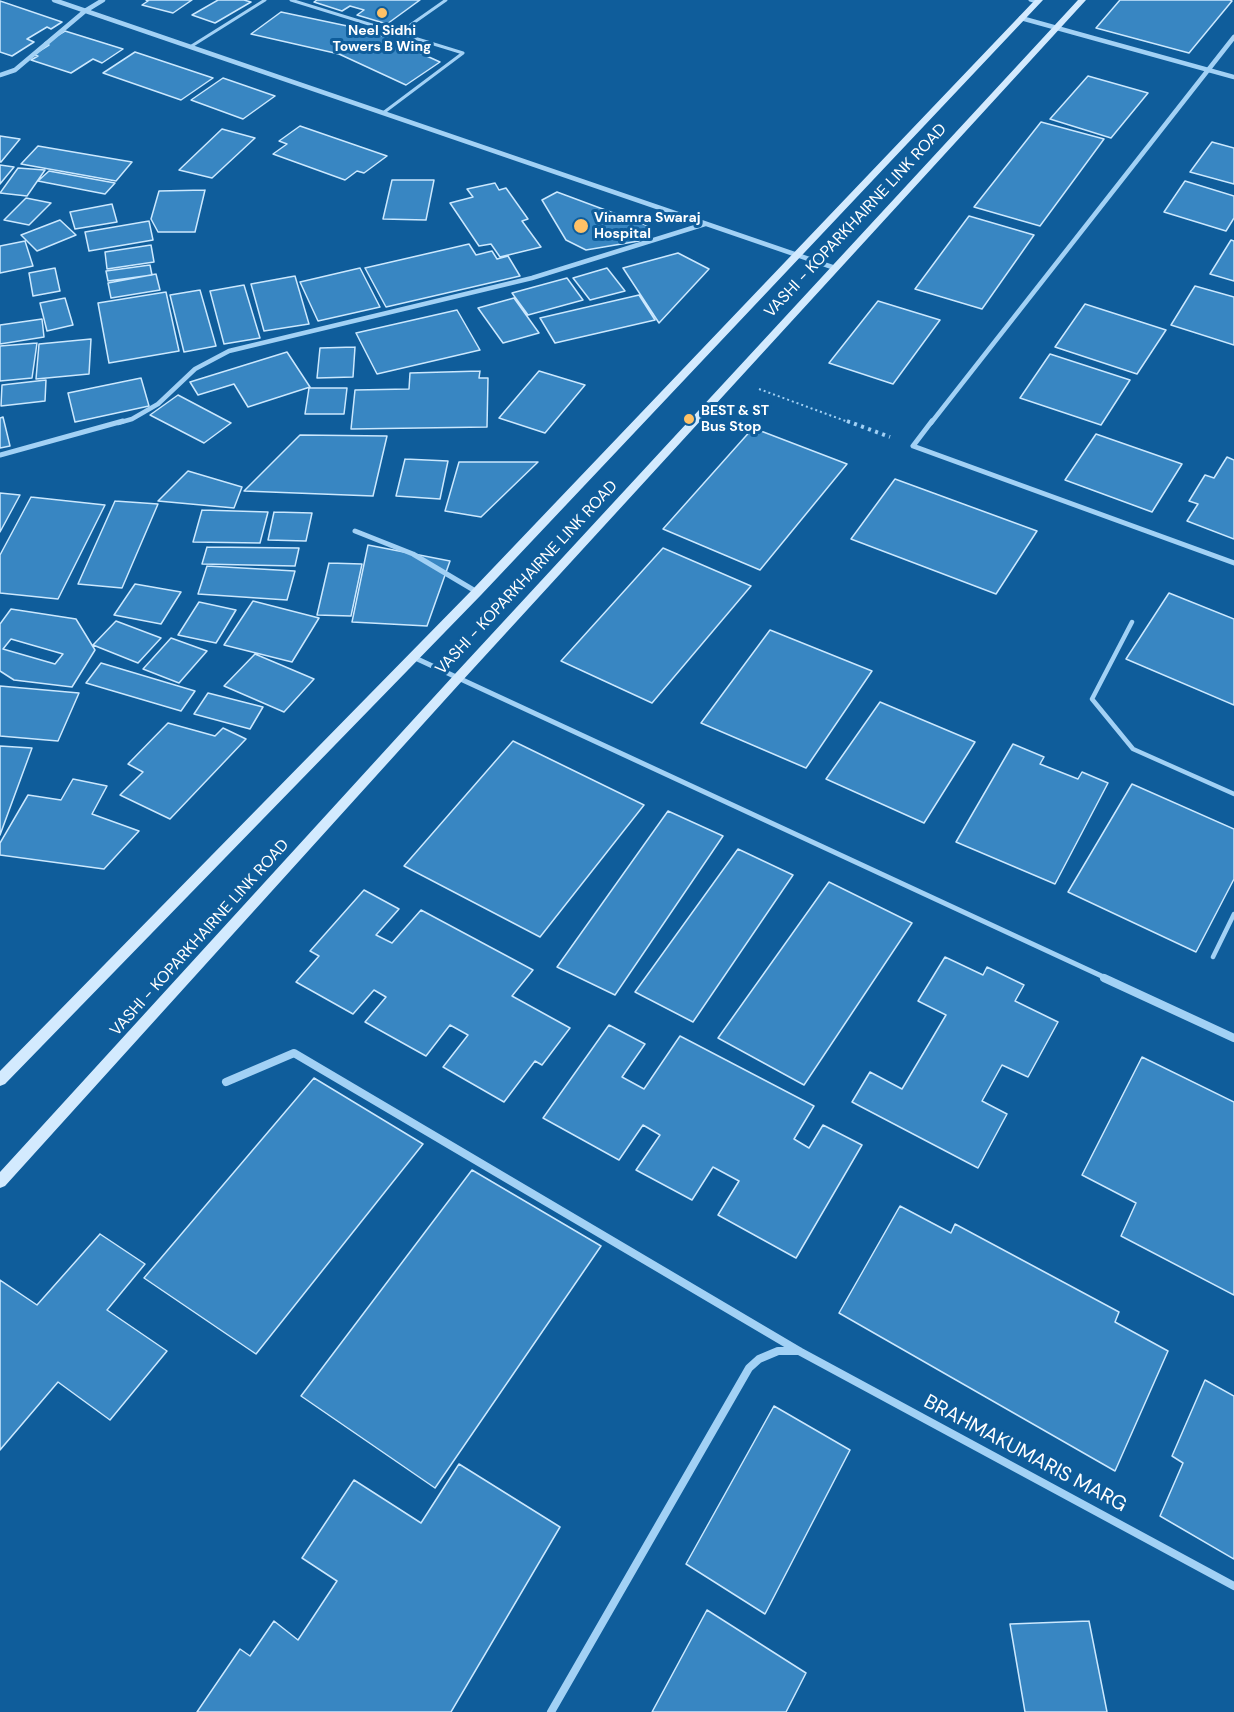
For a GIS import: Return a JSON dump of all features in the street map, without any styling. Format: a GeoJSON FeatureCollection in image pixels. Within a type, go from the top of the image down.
{"type":"FeatureCollection","features":[{"type":"Feature","properties":{"kind":"main road","name":"VASHI - KOPARKHAIRNE LINK ROAD"},"geometry":{"type":"LineString","coordinates":[[0,1182],[458,678],[1082,0]]}},
{"type":"Feature","properties":{"kind":"main road","name":"VASHI - KOPARKHAIRNE LINK ROAD"},"geometry":{"type":"LineString","coordinates":[[0,1080],[477,592],[1035,1]]}},
{"type":"Feature","properties":{"kind":"street"},"geometry":{"type":"LineString","coordinates":[[54,0],[835,268]]}},
{"type":"Feature","properties":{"kind":"street"},"geometry":{"type":"LineString","coordinates":[[0,75],[15,70],[85,11],[103,0]]}},
{"type":"Feature","properties":{"kind":"street"},"geometry":{"type":"LineString","coordinates":[[1021,18],[1234,77]]}},
{"type":"Feature","properties":{"kind":"street"},"geometry":{"type":"LineString","coordinates":[[1234,37],[913,446],[1234,563]]}},
{"type":"Feature","properties":{"kind":"street"},"geometry":{"type":"LineString","coordinates":[[0,455],[132,419],[158,404],[195,369],[229,351],[532,278],[706,224]]}},
{"type":"Feature","properties":{"kind":"street"},"geometry":{"type":"LineString","coordinates":[[355,531],[413,554],[477,592]]}},
{"type":"Feature","properties":{"kind":"street"},"geometry":{"type":"LineString","coordinates":[[413,657],[1234,1038]]}},
{"type":"Feature","properties":{"kind":"street","name":"BRAHMAKUMARIS MARG"},"geometry":{"type":"LineString","coordinates":[[226,1082],[294,1053],[799,1351],[1234,1586]]}},
{"type":"Feature","properties":{"kind":"street"},"geometry":{"type":"LineString","coordinates":[[551,1712],[749,1368],[759,1359],[777,1351],[799,1351]]}},
{"type":"Feature","properties":{"kind":"lane"},"geometry":{"type":"LineString","coordinates":[[190,47],[265,0]]}},
{"type":"Feature","properties":{"kind":"lane"},"geometry":{"type":"LineString","coordinates":[[291,0],[463,53],[383,113]]}},
{"type":"Feature","properties":{"kind":"lane"},"geometry":{"type":"LineString","coordinates":[[399,33],[446,0]]}},
{"type":"Feature","properties":{"kind":"lane"},"geometry":{"type":"LineString","coordinates":[[1132,622],[1092,699],[1133,749],[1234,794]]}},
{"type":"Feature","properties":{"kind":"lane"},"geometry":{"type":"LineString","coordinates":[[1213,957],[1234,914]]}},
{"type":"Feature","properties":{"kind":"path"},"geometry":{"type":"LineString","coordinates":[[733,380],[894,439]]}},
{"type":"Feature","properties":{"kind":"building"},"geometry":{"type":"Polygon","coordinates":[[[146,0],[192,0],[173,13],[142,5],[148,1],[146,0]]]}},
{"type":"Feature","properties":{"kind":"building"},"geometry":{"type":"Polygon","coordinates":[[[218,0],[251,2],[215,23],[192,15],[218,0]]]}},
{"type":"Feature","properties":{"kind":"building","name":"Neel Sidhi Towers B Wing"},"geometry":{"type":"Polygon","coordinates":[[[317,0],[420,0],[387,24],[357,15],[364,10],[350,6],[342,11],[314,2],[317,0]]]}},
{"type":"Feature","properties":{"kind":"building"},"geometry":{"type":"Polygon","coordinates":[[[1120,0],[1232,1],[1189,53],[1096,28],[1120,0]]]}},
{"type":"Feature","properties":{"kind":"building"},"geometry":{"type":"Polygon","coordinates":[[[0,1],[62,22],[51,29],[47,27],[27,39],[34,42],[12,56],[0,52],[0,1]]]}},
{"type":"Feature","properties":{"kind":"building"},"geometry":{"type":"Polygon","coordinates":[[[281,12],[371,31],[440,62],[406,85],[339,54],[251,34],[281,12]]]}},
{"type":"Feature","properties":{"kind":"building"},"geometry":{"type":"Polygon","coordinates":[[[65,31],[123,49],[102,63],[93,59],[71,73],[31,60],[38,56],[33,55],[49,45],[45,43],[65,31]]]}},
{"type":"Feature","properties":{"kind":"building"},"geometry":{"type":"Polygon","coordinates":[[[135,52],[213,78],[181,100],[103,73],[135,52]]]}},
{"type":"Feature","properties":{"kind":"building"},"geometry":{"type":"Polygon","coordinates":[[[1088,76],[1148,93],[1111,138],[1050,119],[1088,76]]]}},
{"type":"Feature","properties":{"kind":"building"},"geometry":{"type":"Polygon","coordinates":[[[223,78],[275,96],[243,119],[191,100],[223,78]]]}},
{"type":"Feature","properties":{"kind":"building"},"geometry":{"type":"Polygon","coordinates":[[[1041,122],[1104,139],[1040,226],[974,207],[1041,122]]]}},
{"type":"Feature","properties":{"kind":"building"},"geometry":{"type":"Polygon","coordinates":[[[300,126],[387,156],[364,173],[357,171],[345,180],[273,154],[287,144],[279,141],[300,126]]]}},
{"type":"Feature","properties":{"kind":"building"},"geometry":{"type":"Polygon","coordinates":[[[222,129],[255,138],[212,178],[179,170],[222,129]]]}},
{"type":"Feature","properties":{"kind":"building"},"geometry":{"type":"Polygon","coordinates":[[[0,136],[20,139],[1,162],[0,162],[0,136]]]}},
{"type":"Feature","properties":{"kind":"building"},"geometry":{"type":"Polygon","coordinates":[[[1212,142],[1234,148],[1234,184],[1190,172],[1212,142]]]}},
{"type":"Feature","properties":{"kind":"building"},"geometry":{"type":"Polygon","coordinates":[[[38,146],[132,162],[116,181],[21,164],[38,146]]]}},
{"type":"Feature","properties":{"kind":"building"},"geometry":{"type":"Polygon","coordinates":[[[0,165],[14,167],[0,184],[0,165]]]}},
{"type":"Feature","properties":{"kind":"building"},"geometry":{"type":"Polygon","coordinates":[[[18,168],[45,170],[27,196],[0,193],[18,168]]]}},
{"type":"Feature","properties":{"kind":"building"},"geometry":{"type":"Polygon","coordinates":[[[49,171],[115,183],[105,194],[38,181],[49,171]]]}},
{"type":"Feature","properties":{"kind":"building"},"geometry":{"type":"Polygon","coordinates":[[[392,180],[434,180],[426,220],[383,219],[392,180]]]}},
{"type":"Feature","properties":{"kind":"building"},"geometry":{"type":"Polygon","coordinates":[[[1185,181],[1234,196],[1234,218],[1226,231],[1164,212],[1185,181]]]}},
{"type":"Feature","properties":{"kind":"building"},"geometry":{"type":"Polygon","coordinates":[[[495,183],[499,190],[506,188],[528,219],[522,221],[541,247],[500,257],[491,244],[479,246],[450,203],[473,197],[467,189],[495,183]]]}},
{"type":"Feature","properties":{"kind":"building"},"geometry":{"type":"Polygon","coordinates":[[[205,190],[195,232],[158,232],[151,219],[159,191],[205,190]]]}},
{"type":"Feature","properties":{"kind":"building"},"geometry":{"type":"Polygon","coordinates":[[[557,192],[651,227],[639,241],[586,250],[566,240],[542,200],[557,192]]]}},
{"type":"Feature","properties":{"kind":"building"},"geometry":{"type":"Polygon","coordinates":[[[26,198],[51,203],[29,225],[4,220],[26,198]]]}},
{"type":"Feature","properties":{"kind":"building"},"geometry":{"type":"Polygon","coordinates":[[[112,204],[117,222],[75,229],[70,212],[112,204]]]}},
{"type":"Feature","properties":{"kind":"building"},"geometry":{"type":"Polygon","coordinates":[[[969,216],[1034,235],[982,309],[915,289],[969,216]]]}},
{"type":"Feature","properties":{"kind":"building"},"geometry":{"type":"Polygon","coordinates":[[[60,220],[76,235],[37,251],[21,235],[60,220]]]}},
{"type":"Feature","properties":{"kind":"building"},"geometry":{"type":"Polygon","coordinates":[[[149,221],[153,240],[89,251],[85,232],[149,221]]]}},
{"type":"Feature","properties":{"kind":"building"},"geometry":{"type":"Polygon","coordinates":[[[1231,240],[1234,241],[1234,281],[1210,274],[1231,240]]]}},
{"type":"Feature","properties":{"kind":"building"},"geometry":{"type":"Polygon","coordinates":[[[25,241],[33,266],[0,273],[0,246],[25,241]]]}},
{"type":"Feature","properties":{"kind":"building"},"geometry":{"type":"Polygon","coordinates":[[[469,244],[476,255],[492,251],[497,259],[508,256],[520,276],[386,307],[365,268],[469,244]]]}},
{"type":"Feature","properties":{"kind":"building"},"geometry":{"type":"Polygon","coordinates":[[[151,245],[154,262],[107,269],[105,252],[151,245]]]}},
{"type":"Feature","properties":{"kind":"building"},"geometry":{"type":"Polygon","coordinates":[[[678,253],[709,269],[659,323],[623,268],[678,253]]]}},
{"type":"Feature","properties":{"kind":"building"},"geometry":{"type":"Polygon","coordinates":[[[150,265],[152,275],[108,281],[106,271],[150,265]]]}},
{"type":"Feature","properties":{"kind":"building"},"geometry":{"type":"Polygon","coordinates":[[[55,268],[60,291],[33,296],[29,273],[55,268]]]}},
{"type":"Feature","properties":{"kind":"building"},"geometry":{"type":"Polygon","coordinates":[[[360,268],[380,307],[318,321],[300,282],[360,268]]]}},
{"type":"Feature","properties":{"kind":"building"},"geometry":{"type":"Polygon","coordinates":[[[607,268],[625,291],[590,300],[573,278],[607,268]]]}},
{"type":"Feature","properties":{"kind":"building"},"geometry":{"type":"Polygon","coordinates":[[[156,274],[160,290],[111,298],[108,283],[156,274]]]}},
{"type":"Feature","properties":{"kind":"building"},"geometry":{"type":"Polygon","coordinates":[[[295,276],[309,324],[264,331],[251,284],[295,276]]]}},
{"type":"Feature","properties":{"kind":"building"},"geometry":{"type":"Polygon","coordinates":[[[567,278],[583,300],[528,315],[512,293],[567,278]]]}},
{"type":"Feature","properties":{"kind":"building"},"geometry":{"type":"Polygon","coordinates":[[[244,285],[260,338],[224,344],[210,291],[244,285]]]}},
{"type":"Feature","properties":{"kind":"building"},"geometry":{"type":"Polygon","coordinates":[[[1195,286],[1234,297],[1234,345],[1171,325],[1195,286]]]}},
{"type":"Feature","properties":{"kind":"building"},"geometry":{"type":"Polygon","coordinates":[[[200,290],[216,346],[184,352],[170,295],[200,290]]]}},
{"type":"Feature","properties":{"kind":"building"},"geometry":{"type":"Polygon","coordinates":[[[166,292],[179,351],[109,363],[98,303],[166,292]]]}},
{"type":"Feature","properties":{"kind":"building"},"geometry":{"type":"Polygon","coordinates":[[[639,295],[655,320],[555,343],[540,318],[639,295]]]}},
{"type":"Feature","properties":{"kind":"building"},"geometry":{"type":"Polygon","coordinates":[[[65,298],[73,325],[47,331],[40,303],[65,298]]]}},
{"type":"Feature","properties":{"kind":"building"},"geometry":{"type":"Polygon","coordinates":[[[514,298],[539,333],[503,343],[478,308],[514,298]]]}},
{"type":"Feature","properties":{"kind":"building"},"geometry":{"type":"Polygon","coordinates":[[[878,301],[940,320],[893,384],[829,363],[878,301]]]}},
{"type":"Feature","properties":{"kind":"building"},"geometry":{"type":"Polygon","coordinates":[[[1085,304],[1166,330],[1137,374],[1055,347],[1085,304]]]}},
{"type":"Feature","properties":{"kind":"building"},"geometry":{"type":"Polygon","coordinates":[[[457,310],[480,350],[377,374],[356,333],[457,310]]]}},
{"type":"Feature","properties":{"kind":"building"},"geometry":{"type":"Polygon","coordinates":[[[42,319],[44,337],[0,344],[0,325],[42,319]]]}},
{"type":"Feature","properties":{"kind":"building"},"geometry":{"type":"Polygon","coordinates":[[[91,339],[89,374],[36,379],[39,344],[91,339]]]}},
{"type":"Feature","properties":{"kind":"building"},"geometry":{"type":"Polygon","coordinates":[[[37,343],[32,378],[0,381],[0,346],[37,343]]]}},
{"type":"Feature","properties":{"kind":"building"},"geometry":{"type":"Polygon","coordinates":[[[355,347],[353,377],[317,378],[320,348],[355,347]]]}},
{"type":"Feature","properties":{"kind":"building"},"geometry":{"type":"Polygon","coordinates":[[[287,352],[310,387],[248,407],[234,384],[198,395],[190,382],[287,352]]]}},
{"type":"Feature","properties":{"kind":"building"},"geometry":{"type":"Polygon","coordinates":[[[1050,354],[1130,380],[1101,425],[1020,398],[1050,354]]]}},
{"type":"Feature","properties":{"kind":"building"},"geometry":{"type":"Polygon","coordinates":[[[480,371],[479,378],[488,378],[487,427],[351,429],[355,390],[409,389],[410,373],[480,371]]]}},
{"type":"Feature","properties":{"kind":"building"},"geometry":{"type":"Polygon","coordinates":[[[539,371],[585,385],[545,433],[499,418],[539,371]]]}},
{"type":"Feature","properties":{"kind":"building"},"geometry":{"type":"Polygon","coordinates":[[[141,378],[149,406],[75,422],[68,393],[141,378]]]}},
{"type":"Feature","properties":{"kind":"building"},"geometry":{"type":"Polygon","coordinates":[[[46,380],[45,401],[1,406],[2,385],[46,380]]]}},
{"type":"Feature","properties":{"kind":"building"},"geometry":{"type":"Polygon","coordinates":[[[309,388],[347,388],[344,414],[305,414],[309,388]]]}},
{"type":"Feature","properties":{"kind":"building"},"geometry":{"type":"Polygon","coordinates":[[[178,395],[231,423],[204,443],[150,415],[178,395]]]}},
{"type":"Feature","properties":{"kind":"building"},"geometry":{"type":"Polygon","coordinates":[[[3,417],[10,446],[0,448],[0,418],[3,417]]]}},
{"type":"Feature","properties":{"kind":"building"},"geometry":{"type":"Polygon","coordinates":[[[753,428],[847,464],[760,570],[663,529],[753,428]]]}},
{"type":"Feature","properties":{"kind":"building"},"geometry":{"type":"Polygon","coordinates":[[[1096,434],[1182,464],[1152,512],[1065,480],[1096,434]]]}},
{"type":"Feature","properties":{"kind":"building"},"geometry":{"type":"Polygon","coordinates":[[[300,435],[387,436],[373,496],[244,491],[300,435]]]}},
{"type":"Feature","properties":{"kind":"building"},"geometry":{"type":"Polygon","coordinates":[[[1227,457],[1234,460],[1234,539],[1187,521],[1198,504],[1189,501],[1205,475],[1214,478],[1227,457]]]}},
{"type":"Feature","properties":{"kind":"building"},"geometry":{"type":"Polygon","coordinates":[[[405,459],[448,461],[440,499],[396,496],[405,459]]]}},
{"type":"Feature","properties":{"kind":"building"},"geometry":{"type":"Polygon","coordinates":[[[459,462],[538,462],[481,517],[445,511],[459,462]]]}},
{"type":"Feature","properties":{"kind":"building"},"geometry":{"type":"Polygon","coordinates":[[[188,471],[242,487],[234,508],[158,501],[188,471]]]}},
{"type":"Feature","properties":{"kind":"building"},"geometry":{"type":"Polygon","coordinates":[[[895,479],[1037,531],[996,594],[851,539],[895,479]]]}},
{"type":"Feature","properties":{"kind":"building"},"geometry":{"type":"Polygon","coordinates":[[[0,493],[20,495],[0,532],[0,493]]]}},
{"type":"Feature","properties":{"kind":"building"},"geometry":{"type":"Polygon","coordinates":[[[31,497],[105,505],[58,599],[0,593],[0,555],[31,497]]]}},
{"type":"Feature","properties":{"kind":"building"},"geometry":{"type":"Polygon","coordinates":[[[115,501],[158,504],[122,588],[78,584],[115,501]]]}},
{"type":"Feature","properties":{"kind":"building"},"geometry":{"type":"Polygon","coordinates":[[[202,510],[268,512],[260,543],[193,542],[202,510]]]}},
{"type":"Feature","properties":{"kind":"building"},"geometry":{"type":"Polygon","coordinates":[[[274,512],[312,513],[306,541],[268,540],[274,512]]]}},
{"type":"Feature","properties":{"kind":"building"},"geometry":{"type":"Polygon","coordinates":[[[368,545],[450,561],[427,626],[352,622],[368,545]]]}},
{"type":"Feature","properties":{"kind":"building"},"geometry":{"type":"Polygon","coordinates":[[[207,547],[299,548],[295,566],[202,564],[207,547]]]}},
{"type":"Feature","properties":{"kind":"building"},"geometry":{"type":"Polygon","coordinates":[[[663,548],[751,586],[652,703],[561,661],[663,548]]]}},
{"type":"Feature","properties":{"kind":"building"},"geometry":{"type":"Polygon","coordinates":[[[329,563],[362,564],[351,616],[317,615],[329,563]]]}},
{"type":"Feature","properties":{"kind":"building"},"geometry":{"type":"Polygon","coordinates":[[[207,566],[295,571],[287,600],[198,594],[207,566]]]}},
{"type":"Feature","properties":{"kind":"building"},"geometry":{"type":"Polygon","coordinates":[[[135,584],[181,592],[161,624],[114,615],[135,584]]]}},
{"type":"Feature","properties":{"kind":"building"},"geometry":{"type":"Polygon","coordinates":[[[1169,593],[1234,619],[1234,705],[1126,659],[1169,593]]]}},
{"type":"Feature","properties":{"kind":"building"},"geometry":{"type":"Polygon","coordinates":[[[253,601],[319,618],[292,662],[224,645],[253,601]]]}},
{"type":"Feature","properties":{"kind":"building"},"geometry":{"type":"Polygon","coordinates":[[[199,602],[236,610],[216,643],[178,635],[199,602]]]}},
{"type":"Feature","properties":{"kind":"building"},"geometry":{"type":"Polygon","coordinates":[[[11,609],[76,619],[95,650],[72,687],[14,680],[0,671],[0,624],[11,609]],[[11,639],[3,649],[55,664],[63,654],[11,639]]]}},
{"type":"Feature","properties":{"kind":"building"},"geometry":{"type":"Polygon","coordinates":[[[116,621],[161,638],[138,663],[93,645],[116,621]]]}},
{"type":"Feature","properties":{"kind":"building"},"geometry":{"type":"Polygon","coordinates":[[[770,630],[872,671],[806,768],[701,723],[770,630]]]}},
{"type":"Feature","properties":{"kind":"building"},"geometry":{"type":"Polygon","coordinates":[[[171,638],[207,651],[179,683],[143,669],[171,638]]]}},
{"type":"Feature","properties":{"kind":"building"},"geometry":{"type":"Polygon","coordinates":[[[255,654],[314,679],[284,712],[224,686],[255,654]]]}},
{"type":"Feature","properties":{"kind":"building"},"geometry":{"type":"Polygon","coordinates":[[[101,663],[195,691],[181,711],[86,683],[101,663]]]}},
{"type":"Feature","properties":{"kind":"building"},"geometry":{"type":"Polygon","coordinates":[[[0,686],[79,693],[58,741],[0,736],[0,686]]]}},
{"type":"Feature","properties":{"kind":"building"},"geometry":{"type":"Polygon","coordinates":[[[208,693],[263,707],[250,729],[194,714],[208,693]]]}},
{"type":"Feature","properties":{"kind":"building"},"geometry":{"type":"Polygon","coordinates":[[[880,702],[975,742],[924,823],[826,779],[880,702]]]}},
{"type":"Feature","properties":{"kind":"building"},"geometry":{"type":"Polygon","coordinates":[[[168,723],[215,736],[223,728],[246,739],[170,819],[120,795],[143,772],[128,764],[168,723]]]}},
{"type":"Feature","properties":{"kind":"building"},"geometry":{"type":"Polygon","coordinates":[[[513,741],[644,805],[540,937],[404,866],[513,741]]]}},
{"type":"Feature","properties":{"kind":"building"},"geometry":{"type":"Polygon","coordinates":[[[1013,744],[1044,757],[1040,764],[1078,779],[1082,772],[1108,783],[1055,884],[956,842],[1013,744]]]}},
{"type":"Feature","properties":{"kind":"building"},"geometry":{"type":"Polygon","coordinates":[[[0,746],[32,748],[0,835],[0,746]]]}},
{"type":"Feature","properties":{"kind":"building"},"geometry":{"type":"Polygon","coordinates":[[[73,779],[107,786],[92,814],[139,831],[104,869],[0,855],[0,843],[28,795],[61,800],[73,779]]]}},
{"type":"Feature","properties":{"kind":"building"},"geometry":{"type":"Polygon","coordinates":[[[1132,784],[1234,829],[1234,879],[1196,952],[1068,892],[1132,784]]]}},
{"type":"Feature","properties":{"kind":"building"},"geometry":{"type":"Polygon","coordinates":[[[668,811],[723,836],[615,995],[557,967],[668,811]]]}},
{"type":"Feature","properties":{"kind":"building"},"geometry":{"type":"Polygon","coordinates":[[[738,849],[793,875],[693,1022],[635,992],[738,849]]]}},
{"type":"Feature","properties":{"kind":"building"},"geometry":{"type":"Polygon","coordinates":[[[829,882],[912,923],[804,1085],[718,1038],[829,882]]]}},
{"type":"Feature","properties":{"kind":"building"},"geometry":{"type":"Polygon","coordinates":[[[364,890],[399,909],[376,935],[392,943],[421,910],[533,970],[512,996],[570,1028],[542,1065],[535,1061],[504,1102],[443,1067],[468,1035],[450,1025],[426,1056],[365,1022],[386,997],[374,990],[353,1014],[296,982],[319,956],[310,951],[364,890]]]}},
{"type":"Feature","properties":{"kind":"building"},"geometry":{"type":"Polygon","coordinates":[[[945,957],[983,975],[987,967],[1024,985],[1015,1001],[1058,1022],[1028,1077],[1002,1065],[982,1101],[1007,1114],[978,1168],[852,1102],[870,1072],[902,1089],[946,1015],[918,1001],[945,957]]]}},
{"type":"Feature","properties":{"kind":"building"},"geometry":{"type":"Polygon","coordinates":[[[609,1025],[645,1044],[622,1077],[644,1089],[680,1036],[814,1106],[794,1139],[809,1148],[823,1125],[862,1145],[796,1258],[718,1215],[739,1181],[713,1167],[692,1200],[636,1170],[660,1135],[643,1125],[619,1160],[543,1118],[609,1025]]]}},
{"type":"Feature","properties":{"kind":"building"},"geometry":{"type":"Polygon","coordinates":[[[1142,1057],[1234,1102],[1234,1295],[1121,1236],[1136,1203],[1082,1175],[1142,1057]]]}},
{"type":"Feature","properties":{"kind":"building"},"geometry":{"type":"Polygon","coordinates":[[[314,1078],[423,1144],[256,1354],[144,1278],[314,1078]]]}},
{"type":"Feature","properties":{"kind":"building"},"geometry":{"type":"Polygon","coordinates":[[[472,1170],[601,1246],[435,1488],[301,1396],[472,1170]]]}},
{"type":"Feature","properties":{"kind":"building"},"geometry":{"type":"Polygon","coordinates":[[[900,1206],[951,1233],[955,1224],[1119,1312],[1115,1322],[1168,1351],[1115,1471],[839,1313],[900,1206]]]}},
{"type":"Feature","properties":{"kind":"building"},"geometry":{"type":"Polygon","coordinates":[[[100,1234],[145,1264],[107,1310],[167,1351],[110,1420],[58,1382],[0,1450],[0,1280],[37,1305],[100,1234]]]}},
{"type":"Feature","properties":{"kind":"building"},"geometry":{"type":"Polygon","coordinates":[[[1205,1380],[1234,1396],[1234,1559],[1160,1516],[1183,1463],[1172,1456],[1205,1380]]]}},
{"type":"Feature","properties":{"kind":"building"},"geometry":{"type":"Polygon","coordinates":[[[774,1406],[850,1450],[765,1614],[686,1564],[774,1406]]]}},
{"type":"Feature","properties":{"kind":"building"},"geometry":{"type":"Polygon","coordinates":[[[459,1464],[560,1527],[451,1712],[197,1712],[240,1649],[250,1656],[274,1621],[298,1640],[337,1581],[302,1558],[354,1480],[421,1523],[459,1464]]]}},
{"type":"Feature","properties":{"kind":"building"},"geometry":{"type":"Polygon","coordinates":[[[707,1610],[806,1673],[786,1712],[652,1712],[707,1610]]]}},
{"type":"Feature","properties":{"kind":"building"},"geometry":{"type":"Polygon","coordinates":[[[1089,1621],[1107,1712],[1025,1712],[1010,1624],[1089,1621]]]}},
{"type":"Feature","properties":{"kind":"place","name":"Neel Sidhi Towers B Wing"},"geometry":{"type":"Point","coordinates":[382,13]}},
{"type":"Feature","properties":{"kind":"place","name":"Vinamra Swaraj Hospital"},"geometry":{"type":"Point","coordinates":[581,226]}},
{"type":"Feature","properties":{"kind":"place","name":"BEST & ST Bus Stop"},"geometry":{"type":"Point","coordinates":[689,419]}}]}
